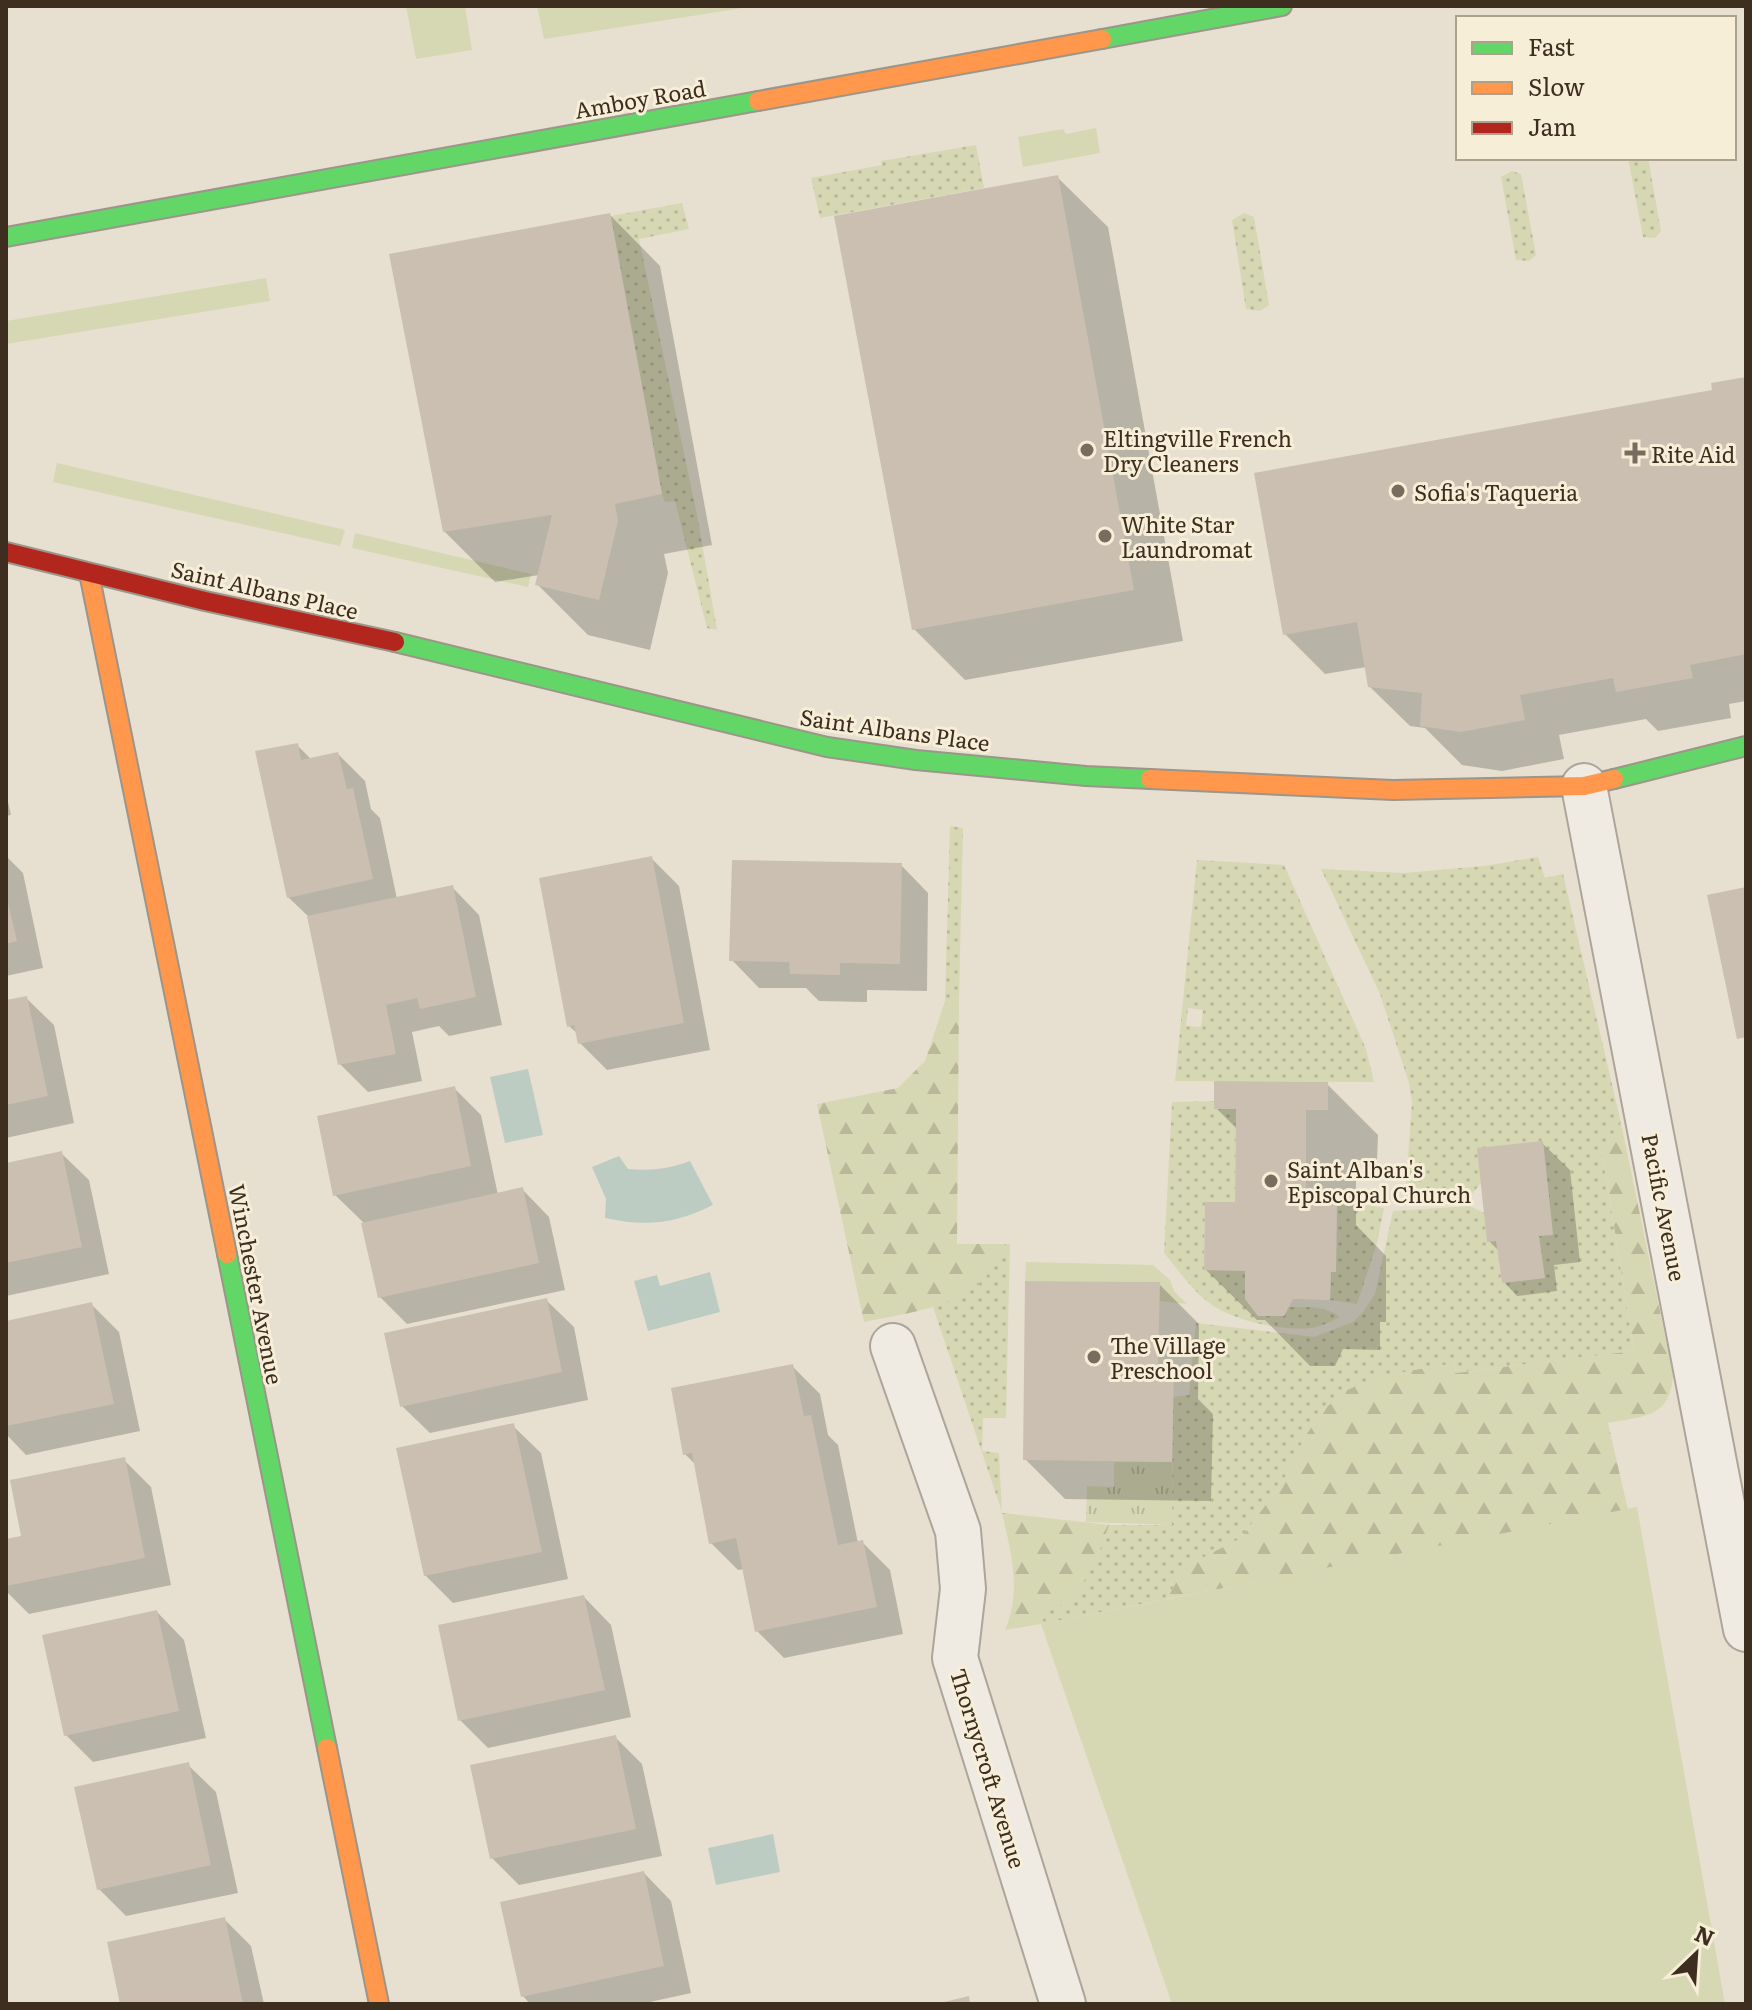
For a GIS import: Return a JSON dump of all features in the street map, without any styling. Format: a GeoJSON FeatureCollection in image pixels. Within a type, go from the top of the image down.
{"type":"FeatureCollection","features":[{"type":"Feature","properties":{"kind":"street","name":"Amboy Road"},"geometry":{"type":"LineString","coordinates":[[6,237],[1282,6]]}},
{"type":"Feature","properties":{"kind":"street","name":"Saint Albans Place"},"geometry":{"type":"LineString","coordinates":[[6,552],[205,601],[430,650],[827,747],[916,760],[1102,776],[1393,790],[1584,786],[1746,746]]}},
{"type":"Feature","properties":{"kind":"street","name":"Winchester Avenue"},"geometry":{"type":"LineString","coordinates":[[89,573],[379,2004]]}},
{"type":"Feature","properties":{"kind":"street","name":"Pacific Avenue"},"geometry":{"type":"LineString","coordinates":[[1584,786],[1746,1629]]}},
{"type":"Feature","properties":{"kind":"street","name":"Thornycroft Avenue"},"geometry":{"type":"LineString","coordinates":[[893,1346],[958,1531],[963,1589],[955,1658],[1063,2004]]}},
{"type":"Feature","properties":{"kind":"green space"},"geometry":{"type":"Polygon","coordinates":[[[406,6],[465,6],[472,50],[416,59],[406,6]]]}},
{"type":"Feature","properties":{"kind":"green space"},"geometry":{"type":"Polygon","coordinates":[[[537,6],[756,6],[544,39],[537,6]]]}},
{"type":"Feature","properties":{"kind":"green space"},"geometry":{"type":"Polygon","coordinates":[[[1096,128],[1100,153],[1023,167],[1018,137],[1063,129],[1066,134],[1096,128]]]}},
{"type":"Feature","properties":{"kind":"green space"},"geometry":{"type":"Polygon","coordinates":[[[976,145],[984,188],[820,218],[811,178],[882,165],[881,161],[976,145]]]}},
{"type":"Feature","properties":{"kind":"green space"},"geometry":{"type":"Polygon","coordinates":[[[1628,160],[1648,160],[1661,231],[1655,238],[1643,237],[1628,160]]]}},
{"type":"Feature","properties":{"kind":"green space"},"geometry":{"type":"Polygon","coordinates":[[[1512,171],[1521,174],[1536,255],[1529,261],[1516,260],[1501,177],[1512,171]]]}},
{"type":"Feature","properties":{"kind":"green space"},"geometry":{"type":"Polygon","coordinates":[[[682,203],[689,229],[639,239],[698,520],[717,630],[707,628],[675,501],[665,502],[662,494],[611,216],[682,203]]]}},
{"type":"Feature","properties":{"kind":"green space"},"geometry":{"type":"Polygon","coordinates":[[[1244,213],[1254,217],[1269,305],[1260,311],[1246,309],[1232,220],[1244,213]]]}},
{"type":"Feature","properties":{"kind":"green space"},"geometry":{"type":"Polygon","coordinates":[[[266,278],[270,301],[6,344],[6,321],[266,278]]]}},
{"type":"Feature","properties":{"kind":"green space"},"geometry":{"type":"Polygon","coordinates":[[[57,463],[345,530],[340,546],[53,482],[57,463]]]}},
{"type":"Feature","properties":{"kind":"green space"},"geometry":{"type":"Polygon","coordinates":[[[355,533],[531,574],[528,587],[352,548],[355,533]]]}},
{"type":"Feature","properties":{"kind":"green space"},"geometry":{"type":"Polygon","coordinates":[[[950,826],[963,828],[959,999],[945,1001],[950,826]]]}},
{"type":"Feature","properties":{"kind":"green space"},"geometry":{"type":"Polygon","coordinates":[[[1538,857],[1545,878],[1563,874],[1621,1123],[1602,1152],[1634,1351],[1456,1373],[1455,1363],[1347,1390],[1323,1410],[1306,1435],[1282,1483],[1241,1538],[1180,1575],[1167,1599],[1041,1624],[1046,1612],[1098,1555],[1109,1525],[1172,1525],[1173,1397],[1189,1395],[1196,1323],[1314,1337],[1353,1322],[1375,1294],[1393,1211],[1470,1206],[1484,1213],[1487,1242],[1496,1241],[1502,1283],[1544,1278],[1539,1236],[1553,1234],[1543,1141],[1481,1183],[1471,1195],[1405,1199],[1412,1102],[1409,1083],[1380,994],[1321,869],[1404,873],[1484,866],[1538,857]]]}},
{"type":"Feature","properties":{"kind":"green space"},"geometry":{"type":"Polygon","coordinates":[[[1197,860],[1284,865],[1366,1049],[1374,1082],[1175,1081],[1197,860]],[[1188,1008],[1186,1026],[1201,1027],[1203,1010],[1188,1008]]]}},
{"type":"Feature","properties":{"kind":"green space"},"geometry":{"type":"Polygon","coordinates":[[[959,999],[957,1244],[1005,1244],[990,1272],[964,1294],[915,1312],[864,1322],[817,1104],[898,1088],[925,1061],[945,1001],[959,999]]]}},
{"type":"Feature","properties":{"kind":"green space"},"geometry":{"type":"Polygon","coordinates":[[[1214,1101],[1214,1109],[1236,1109],[1235,1202],[1205,1202],[1204,1270],[1245,1271],[1245,1299],[1258,1316],[1284,1316],[1288,1307],[1303,1307],[1322,1309],[1340,1317],[1300,1329],[1237,1317],[1215,1307],[1201,1296],[1164,1253],[1172,1102],[1214,1101]]]}},
{"type":"Feature","properties":{"kind":"green space"},"geometry":{"type":"Polygon","coordinates":[[[1621,1123],[1673,1374],[1667,1399],[1661,1407],[1644,1416],[1608,1423],[1628,1510],[1167,1599],[1180,1575],[1192,1563],[1241,1538],[1282,1483],[1306,1435],[1323,1410],[1347,1390],[1381,1376],[1455,1363],[1456,1373],[1634,1351],[1602,1151],[1621,1123]]]}},
{"type":"Feature","properties":{"kind":"green space"},"geometry":{"type":"Polygon","coordinates":[[[1337,1204],[1384,1208],[1377,1243],[1357,1304],[1330,1300],[1331,1272],[1336,1271],[1337,1204]]]}},
{"type":"Feature","properties":{"kind":"green space"},"geometry":{"type":"Polygon","coordinates":[[[1005,1244],[1010,1244],[1006,1418],[983,1418],[982,1451],[999,1453],[1002,1512],[933,1307],[976,1284],[1005,1244]]]}},
{"type":"Feature","properties":{"kind":"green space"},"geometry":{"type":"Polygon","coordinates":[[[1026,1262],[1153,1265],[1170,1280],[1174,1291],[1187,1304],[1159,1301],[1159,1282],[1025,1281],[1026,1262]]]}},
{"type":"Feature","properties":{"kind":"green space"},"geometry":{"type":"Polygon","coordinates":[[[1114,1462],[1172,1462],[1172,1525],[1086,1522],[1087,1486],[1114,1487],[1114,1462]]]}},
{"type":"Feature","properties":{"kind":"green space"},"geometry":{"type":"Polygon","coordinates":[[[1637,1507],[1725,2004],[1172,2004],[1041,1624],[1637,1507]]]}},
{"type":"Feature","properties":{"kind":"green space"},"geometry":{"type":"Polygon","coordinates":[[[1002,1513],[1109,1525],[1087,1577],[1070,1598],[1046,1612],[1041,1624],[1005,1630],[1014,1586],[1002,1513]]]}},
{"type":"Feature","properties":{"kind":"shaded area"},"geometry":{"type":"Polygon","coordinates":[[[528,1069],[543,1135],[505,1143],[490,1077],[528,1069]]]}},
{"type":"Feature","properties":{"kind":"shaded area"},"geometry":{"type":"Polygon","coordinates":[[[619,1156],[628,1169],[659,1169],[690,1161],[713,1205],[660,1222],[605,1218],[606,1199],[592,1167],[619,1156]]]}},
{"type":"Feature","properties":{"kind":"shaded area"},"geometry":{"type":"Polygon","coordinates":[[[710,1272],[720,1312],[648,1331],[634,1281],[657,1275],[660,1286],[710,1272]]]}},
{"type":"Feature","properties":{"kind":"shaded area"},"geometry":{"type":"Polygon","coordinates":[[[773,1834],[780,1872],[716,1885],[708,1848],[773,1834]]]}},
{"type":"Feature","properties":{"kind":"building"},"geometry":{"type":"Polygon","coordinates":[[[1058,175],[1134,590],[912,630],[834,216],[1058,175]]]}},
{"type":"Feature","properties":{"kind":"building"},"geometry":{"type":"Polygon","coordinates":[[[610,213],[662,494],[615,504],[618,521],[599,600],[535,585],[552,515],[443,532],[389,254],[610,213]]]}},
{"type":"Feature","properties":{"kind":"building"},"geometry":{"type":"Polygon","coordinates":[[[1746,377],[1746,654],[1690,665],[1693,678],[1616,692],[1613,678],[1520,695],[1525,720],[1461,732],[1420,726],[1422,693],[1368,687],[1357,622],[1283,635],[1254,473],[1712,390],[1711,383],[1746,377]]]}},
{"type":"Feature","properties":{"kind":"building"},"geometry":{"type":"Polygon","coordinates":[[[298,743],[301,760],[338,752],[347,789],[353,788],[373,879],[287,898],[255,751],[298,743]]]}},
{"type":"Feature","properties":{"kind":"building"},"geometry":{"type":"Polygon","coordinates":[[[652,856],[684,1023],[578,1044],[574,1025],[567,1027],[539,878],[652,856]]]}},
{"type":"Feature","properties":{"kind":"building"},"geometry":{"type":"Polygon","coordinates":[[[732,860],[902,863],[900,964],[840,963],[840,975],[790,974],[789,962],[729,961],[732,860]]]}},
{"type":"Feature","properties":{"kind":"building"},"geometry":{"type":"Polygon","coordinates":[[[453,885],[476,997],[420,1009],[417,998],[386,1005],[396,1054],[338,1065],[307,916],[453,885]]]}},
{"type":"Feature","properties":{"kind":"building"},"geometry":{"type":"Polygon","coordinates":[[[1746,887],[1746,1037],[1737,1039],[1707,895],[1746,887]]]}},
{"type":"Feature","properties":{"kind":"building"},"geometry":{"type":"Polygon","coordinates":[[[6,895],[17,941],[6,944],[6,895]]]}},
{"type":"Feature","properties":{"kind":"building"},"geometry":{"type":"Polygon","coordinates":[[[27,996],[48,1096],[6,1105],[6,1000],[27,996]]]}},
{"type":"Feature","properties":{"kind":"building"},"geometry":{"type":"Polygon","coordinates":[[[1214,1081],[1328,1082],[1328,1110],[1306,1110],[1306,1204],[1337,1204],[1336,1272],[1331,1272],[1330,1300],[1293,1299],[1284,1316],[1258,1316],[1245,1299],[1245,1271],[1204,1270],[1205,1202],[1235,1202],[1236,1109],[1214,1109],[1214,1081]]]}},
{"type":"Feature","properties":{"kind":"building"},"geometry":{"type":"Polygon","coordinates":[[[455,1086],[471,1166],[333,1196],[317,1116],[455,1086]]]}},
{"type":"Feature","properties":{"kind":"building"},"geometry":{"type":"Polygon","coordinates":[[[1543,1141],[1553,1235],[1539,1236],[1545,1278],[1502,1283],[1496,1241],[1487,1242],[1477,1148],[1543,1141]]]}},
{"type":"Feature","properties":{"kind":"building"},"geometry":{"type":"Polygon","coordinates":[[[62,1151],[82,1247],[6,1263],[6,1163],[62,1151]]]}},
{"type":"Feature","properties":{"kind":"building"},"geometry":{"type":"Polygon","coordinates":[[[523,1187],[539,1263],[378,1298],[361,1223],[523,1187]]]}},
{"type":"Feature","properties":{"kind":"building"},"geometry":{"type":"Polygon","coordinates":[[[1025,1281],[1160,1282],[1158,1372],[1174,1372],[1172,1462],[1023,1460],[1025,1281]]]}},
{"type":"Feature","properties":{"kind":"building"},"geometry":{"type":"Polygon","coordinates":[[[547,1298],[562,1372],[400,1407],[384,1333],[547,1298]]]}},
{"type":"Feature","properties":{"kind":"building"},"geometry":{"type":"Polygon","coordinates":[[[92,1302],[114,1404],[6,1426],[6,1321],[92,1302]]]}},
{"type":"Feature","properties":{"kind":"building"},"geometry":{"type":"Polygon","coordinates":[[[793,1364],[804,1416],[811,1415],[838,1545],[863,1540],[877,1607],[755,1632],[736,1538],[709,1544],[692,1453],[683,1455],[671,1388],[793,1364]]]}},
{"type":"Feature","properties":{"kind":"building"},"geometry":{"type":"Polygon","coordinates":[[[514,1423],[542,1552],[424,1576],[396,1448],[514,1423]]]}},
{"type":"Feature","properties":{"kind":"building"},"geometry":{"type":"Polygon","coordinates":[[[125,1457],[145,1558],[6,1586],[6,1539],[21,1536],[10,1480],[125,1457]]]}},
{"type":"Feature","properties":{"kind":"building"},"geometry":{"type":"Polygon","coordinates":[[[584,1595],[605,1690],[458,1721],[438,1625],[584,1595]]]}},
{"type":"Feature","properties":{"kind":"building"},"geometry":{"type":"Polygon","coordinates":[[[157,1610],[179,1711],[64,1736],[42,1635],[157,1610]]]}},
{"type":"Feature","properties":{"kind":"building"},"geometry":{"type":"Polygon","coordinates":[[[616,1735],[636,1829],[490,1859],[470,1765],[616,1735]]]}},
{"type":"Feature","properties":{"kind":"building"},"geometry":{"type":"Polygon","coordinates":[[[189,1762],[211,1865],[97,1890],[74,1787],[189,1762]]]}},
{"type":"Feature","properties":{"kind":"building"},"geometry":{"type":"Polygon","coordinates":[[[644,1871],[664,1966],[521,1997],[500,1902],[644,1871]]]}},
{"type":"Feature","properties":{"kind":"building"},"geometry":{"type":"Polygon","coordinates":[[[225,1917],[243,2004],[120,2004],[107,1942],[225,1917]]]}},
{"type":"Feature","properties":{"kind":"building"},"geometry":{"type":"Polygon","coordinates":[[[969,1996],[970,2004],[940,2004],[940,2003],[969,1996]]]}},
{"type":"Feature","properties":{"kind":"traffic: fast"},"geometry":{"type":"LineString","coordinates":[[1102,39],[1282,6]]}},
{"type":"Feature","properties":{"kind":"traffic: fast"},"geometry":{"type":"LineString","coordinates":[[6,237],[758,101]]}},
{"type":"Feature","properties":{"kind":"traffic: fast"},"geometry":{"type":"LineString","coordinates":[[395,642],[827,747],[916,760],[1150,779]]}},
{"type":"Feature","properties":{"kind":"traffic: fast"},"geometry":{"type":"LineString","coordinates":[[1614,779],[1746,746]]}},
{"type":"Feature","properties":{"kind":"traffic: fast"},"geometry":{"type":"LineString","coordinates":[[227,1254],[327,1748]]}},
{"type":"Feature","properties":{"kind":"traffic: slow"},"geometry":{"type":"LineString","coordinates":[[758,101],[1102,39]]}},
{"type":"Feature","properties":{"kind":"traffic: slow"},"geometry":{"type":"LineString","coordinates":[[89,573],[227,1254]]}},
{"type":"Feature","properties":{"kind":"traffic: slow"},"geometry":{"type":"LineString","coordinates":[[1150,779],[1393,790],[1584,786],[1614,779]]}},
{"type":"Feature","properties":{"kind":"traffic: slow"},"geometry":{"type":"LineString","coordinates":[[327,1748],[379,2004]]}},
{"type":"Feature","properties":{"kind":"traffic: jam"},"geometry":{"type":"LineString","coordinates":[[6,552],[205,601],[395,642]]}},
{"type":"Feature","properties":{"kind":"place","name":"Eltingville French Dry Cleaners"},"geometry":{"type":"Point","coordinates":[1087,450]}},
{"type":"Feature","properties":{"kind":"place","name":"Rite Aid"},"geometry":{"type":"Point","coordinates":[1635,453]}},
{"type":"Feature","properties":{"kind":"place","name":"Sofia's Taqueria"},"geometry":{"type":"Point","coordinates":[1398,491]}},
{"type":"Feature","properties":{"kind":"place","name":"White Star Laundromat"},"geometry":{"type":"Point","coordinates":[1105,536]}},
{"type":"Feature","properties":{"kind":"place","name":"Saint Alban's Episcopal Church"},"geometry":{"type":"Point","coordinates":[1271,1181]}},
{"type":"Feature","properties":{"kind":"place","name":"The Village Preschool"},"geometry":{"type":"Point","coordinates":[1094,1357]}}]}
